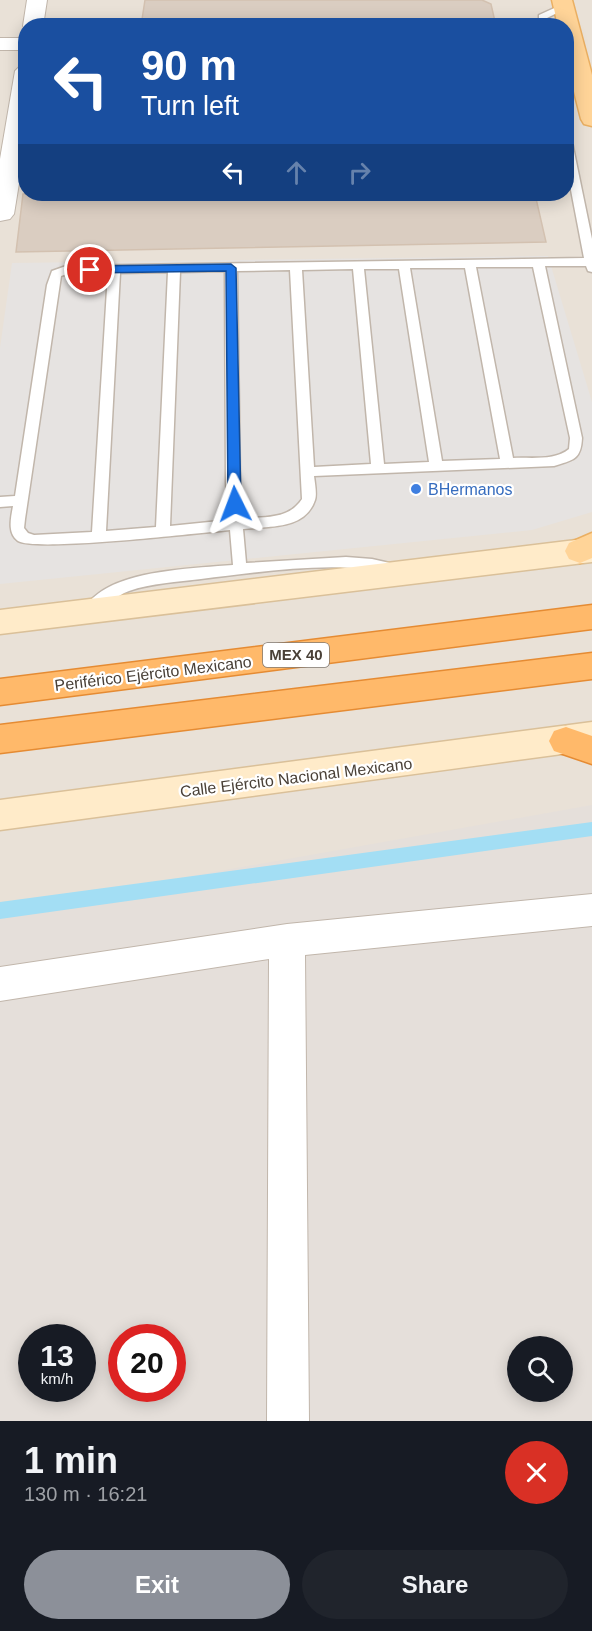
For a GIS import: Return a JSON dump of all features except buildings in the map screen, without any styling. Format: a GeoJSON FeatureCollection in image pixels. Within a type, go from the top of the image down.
{"type":"FeatureCollection","features":[{"type":"Feature","properties":{"kind":"highway","name":"Periférico Ejército Mexicano"},"geometry":{"type":"LineString","coordinates":[[0,692],[592,617]]}},
{"type":"Feature","properties":{"kind":"highway"},"geometry":{"type":"LineString","coordinates":[[0,740],[592,666]]}},
{"type":"Feature","properties":{"kind":"main road"},"geometry":{"type":"LineString","coordinates":[[558,2],[563,18]]}},
{"type":"Feature","properties":{"kind":"main road"},"geometry":{"type":"LineString","coordinates":[[574,57],[592,119]]}},
{"type":"Feature","properties":{"kind":"street"},"geometry":{"type":"LineString","coordinates":[[34,18],[37,0]]}},
{"type":"Feature","properties":{"kind":"street"},"geometry":{"type":"LineString","coordinates":[[0,44],[18,44]]}},
{"type":"Feature","properties":{"kind":"street"},"geometry":{"type":"LineString","coordinates":[[1,214],[8,126],[18,95]]}},
{"type":"Feature","properties":{"kind":"street"},"geometry":{"type":"LineString","coordinates":[[0,622],[589,549]]}},
{"type":"Feature","properties":{"kind":"street","name":"Calle Ejército Nacional Mexicano"},"geometry":{"type":"LineString","coordinates":[[0,815],[583,743]]}},
{"type":"Feature","properties":{"kind":"street"},"geometry":{"type":"LineString","coordinates":[[0,984],[287,940],[592,910]]}},
{"type":"Feature","properties":{"kind":"street"},"geometry":{"type":"LineString","coordinates":[[287,940],[288,1421]]}},
{"type":"Feature","properties":{"kind":"lane"},"geometry":{"type":"LineString","coordinates":[[542,18],[558,2]]}},
{"type":"Feature","properties":{"kind":"lane"},"geometry":{"type":"LineString","coordinates":[[296,267],[309,499],[300,513],[290,519],[163,532],[34,540],[23,537],[16,529],[56,274],[66,270],[538,263],[592,264],[574,176]]}},
{"type":"Feature","properties":{"kind":"lane"},"geometry":{"type":"LineString","coordinates":[[307,472],[554,461],[568,457],[575,451],[576,438],[538,263]]}},
{"type":"Feature","properties":{"kind":"lane"},"geometry":{"type":"LineString","coordinates":[[470,264],[507,463]]}},
{"type":"Feature","properties":{"kind":"lane"},"geometry":{"type":"LineString","coordinates":[[404,265],[436,465]]}},
{"type":"Feature","properties":{"kind":"lane"},"geometry":{"type":"LineString","coordinates":[[358,266],[378,469]]}},
{"type":"Feature","properties":{"kind":"lane"},"geometry":{"type":"LineString","coordinates":[[231,268],[236,525],[240,570]]}},
{"type":"Feature","properties":{"kind":"lane"},"geometry":{"type":"LineString","coordinates":[[163,532],[174,269]]}},
{"type":"Feature","properties":{"kind":"lane"},"geometry":{"type":"LineString","coordinates":[[99,537],[114,270]]}},
{"type":"Feature","properties":{"kind":"lane"},"geometry":{"type":"LineString","coordinates":[[0,502],[21,501]]}},
{"type":"Feature","properties":{"kind":"lane"},"geometry":{"type":"LineString","coordinates":[[87,611],[111,592],[128,585],[240,570],[357,562],[382,564],[406,573]]}},
{"type":"Feature","properties":{"kind":"shaded area"},"geometry":{"type":"Polygon","coordinates":[[[0,0],[592,0],[592,1421],[0,1421],[0,0]]]}},
{"type":"Feature","properties":{"kind":"shaded area"},"geometry":{"type":"Polygon","coordinates":[[[548,256],[592,402],[592,512],[532,530],[0,584],[0,348],[12,263],[548,256]]]}},
{"type":"Feature","properties":{"kind":"shaded area"},"geometry":{"type":"Polygon","coordinates":[[[592,805],[592,1421],[0,1421],[0,910],[592,805]]]}},
{"type":"Feature","properties":{"kind":"water"},"geometry":{"type":"Polygon","coordinates":[[[592,822],[592,836],[0,919],[0,902],[592,822]]]}},
{"type":"Feature","properties":{"kind":"place","name":"BHermanos"},"geometry":{"type":"Point","coordinates":[416,489]}},
{"type":"Feature","properties":{"kind":"route"},"geometry":{"type":"LineString","coordinates":[[90,270],[231,268],[235,504]]}}]}
